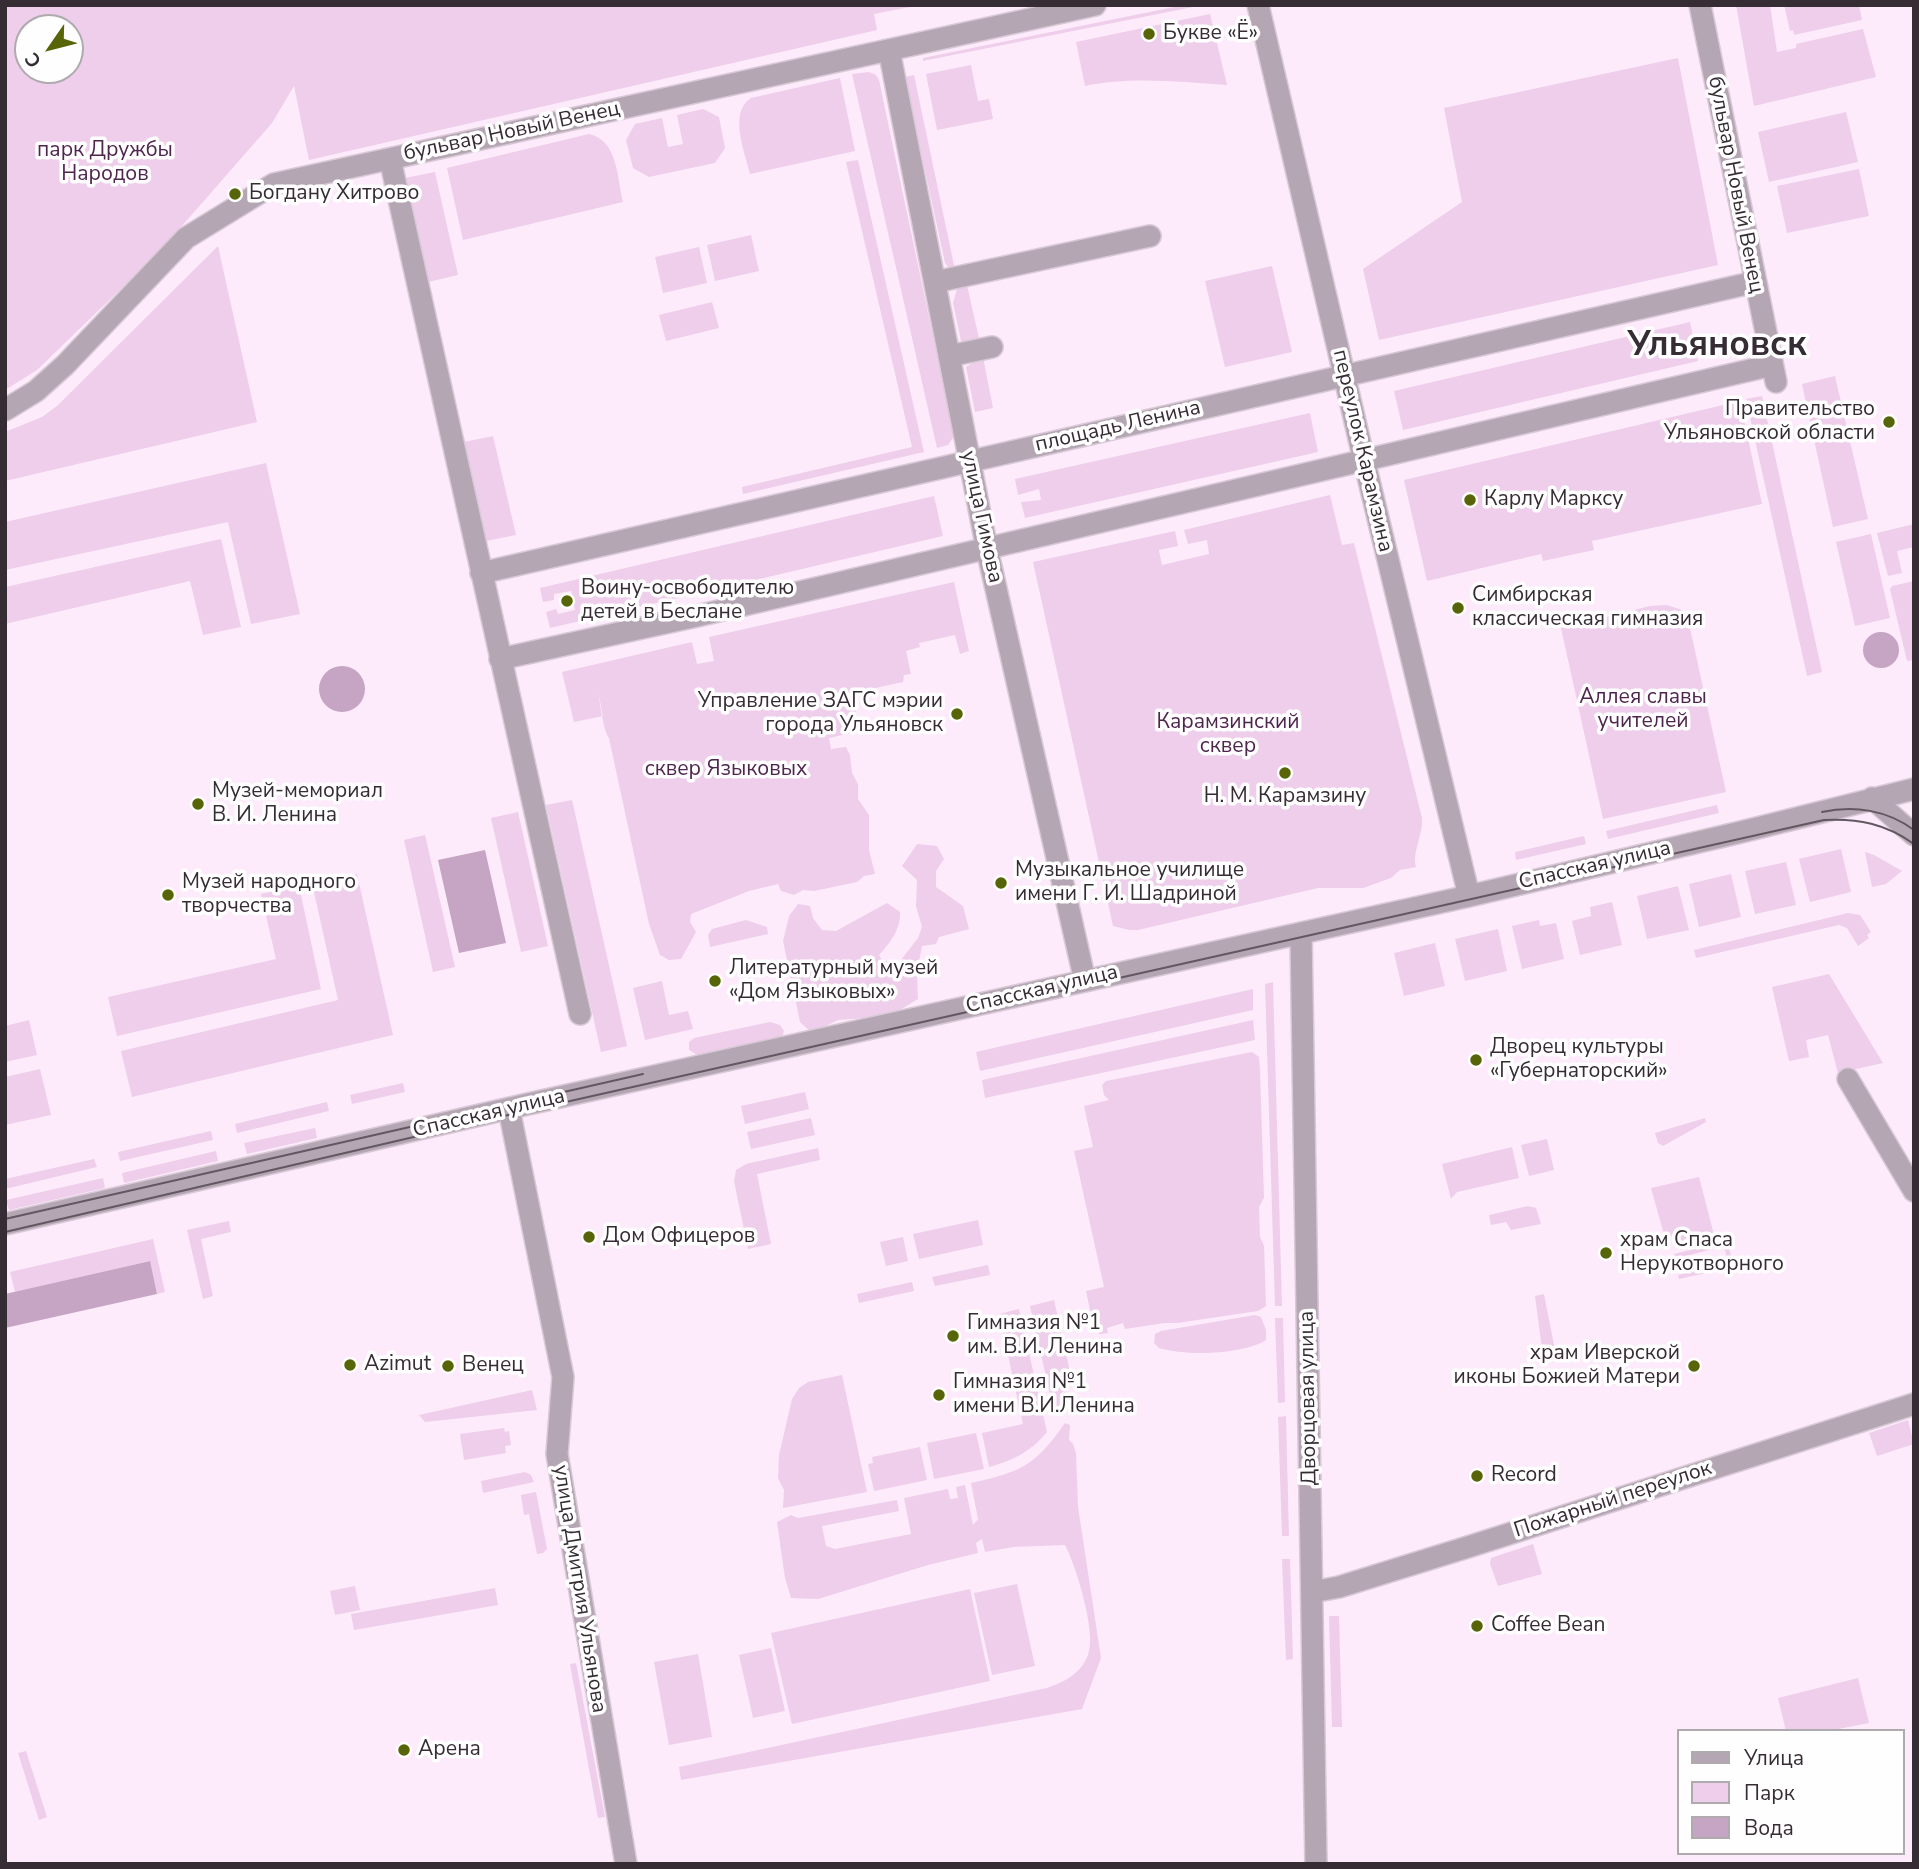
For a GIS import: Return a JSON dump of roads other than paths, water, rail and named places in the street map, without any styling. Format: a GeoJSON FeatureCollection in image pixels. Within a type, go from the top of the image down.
{"type":"FeatureCollection","features":[{"type":"Feature","properties":{"kind":"street","name":"бульвар Новый Венец"},"geometry":{"type":"LineString","coordinates":[[5,410],[36,391],[65,365],[186,238],[275,184],[1095,5]]}},
{"type":"Feature","properties":{"kind":"street","name":"переулок Карамзина"},"geometry":{"type":"LineString","coordinates":[[1258,5],[1469,895]]}},
{"type":"Feature","properties":{"kind":"street","name":"бульвар Новый Венец"},"geometry":{"type":"LineString","coordinates":[[1364,460],[1774,373],[1700,5]]}},
{"type":"Feature","properties":{"kind":"street","name":"улица Гимова"},"geometry":{"type":"LineString","coordinates":[[889,50],[987,549],[1085,981]]}},
{"type":"Feature","properties":{"kind":"street"},"geometry":{"type":"LineString","coordinates":[[390,159],[580,1014]]}},
{"type":"Feature","properties":{"kind":"street"},"geometry":{"type":"LineString","coordinates":[[935,282],[1150,236]]}},
{"type":"Feature","properties":{"kind":"street","name":"площадь Ленина"},"geometry":{"type":"LineString","coordinates":[[481,573],[1755,282]]}},
{"type":"Feature","properties":{"kind":"street"},"geometry":{"type":"LineString","coordinates":[[949,356],[992,347]]}},
{"type":"Feature","properties":{"kind":"street"},"geometry":{"type":"LineString","coordinates":[[500,659],[987,549],[1364,460]]}},
{"type":"Feature","properties":{"kind":"street","name":"Спасская улица"},"geometry":{"type":"LineString","coordinates":[[5,1224],[1469,895],[1914,789]]}},
{"type":"Feature","properties":{"kind":"street"},"geometry":{"type":"LineString","coordinates":[[1872,798],[1914,835]]}},
{"type":"Feature","properties":{"kind":"street","name":"Дворцовая улица"},"geometry":{"type":"LineString","coordinates":[[1301,933],[1316,1864]]}},
{"type":"Feature","properties":{"kind":"street"},"geometry":{"type":"LineString","coordinates":[[1848,1079],[1914,1191]]}},
{"type":"Feature","properties":{"kind":"street","name":"улица Дмитрия Ульянова"},"geometry":{"type":"LineString","coordinates":[[509,1109],[563,1377],[557,1454],[626,1864]]}},
{"type":"Feature","properties":{"kind":"street","name":"Пожарный переулок"},"geometry":{"type":"LineString","coordinates":[[1312,1592],[1339,1587],[1471,1546],[1914,1404]]}},
{"type":"Feature","properties":{"kind":"water"},"geometry":{"type":"Polygon","coordinates":[[[1881,632],[1893,638],[1899,650],[1893,662],[1881,668],[1869,662],[1863,650],[1869,638],[1881,632]]]}},
{"type":"Feature","properties":{"kind":"water"},"geometry":{"type":"Polygon","coordinates":[[[342,666],[358,673],[365,689],[358,705],[342,712],[326,705],[319,689],[326,673],[342,666]]]}},
{"type":"Feature","properties":{"kind":"water"},"geometry":{"type":"Polygon","coordinates":[[[485,850],[506,943],[459,953],[438,860],[485,850]]]}},
{"type":"Feature","properties":{"kind":"water"},"geometry":{"type":"Polygon","coordinates":[[[150,1261],[157,1294],[5,1328],[5,1294],[150,1261]]]}},
{"type":"Feature","properties":{"kind":"tram line"},"geometry":{"type":"LineString","coordinates":[[1822,812],[1846,809],[1870,811],[1893,818],[1914,830]]}},
{"type":"Feature","properties":{"kind":"tram line"},"geometry":{"type":"LineString","coordinates":[[5,1232],[530,1110],[1824,820],[1871,824],[1914,844]]}},
{"type":"Feature","properties":{"kind":"tram line"},"geometry":{"type":"LineString","coordinates":[[5,1219],[643,1074]]}},
{"type":"Feature","properties":{"kind":"place","name":"Букве «Ё»"},"geometry":{"type":"Point","coordinates":[1149,34]}},
{"type":"Feature","properties":{"kind":"place","name":"Богдану Хитрово"},"geometry":{"type":"Point","coordinates":[235,194]}},
{"type":"Feature","properties":{"kind":"place","name":"Правительство Ульяновской области"},"geometry":{"type":"Point","coordinates":[1889,422]}},
{"type":"Feature","properties":{"kind":"place","name":"Карлу Марксу"},"geometry":{"type":"Point","coordinates":[1470,500]}},
{"type":"Feature","properties":{"kind":"place","name":"Воину-освободителю детей в Беслане"},"geometry":{"type":"Point","coordinates":[567,601]}},
{"type":"Feature","properties":{"kind":"place","name":"Симбирская классическая гимназия"},"geometry":{"type":"Point","coordinates":[1458,608]}},
{"type":"Feature","properties":{"kind":"place","name":"Управление ЗАГС мэрии города Ульяновск"},"geometry":{"type":"Point","coordinates":[957,714]}},
{"type":"Feature","properties":{"kind":"place","name":"Н. М. Карамзину"},"geometry":{"type":"Point","coordinates":[1285,773]}},
{"type":"Feature","properties":{"kind":"place","name":"Музей-мемориал В. И. Ленина"},"geometry":{"type":"Point","coordinates":[198,804]}},
{"type":"Feature","properties":{"kind":"place","name":"Музыкальное училище имени Г. И. Шадриной"},"geometry":{"type":"Point","coordinates":[1001,883]}},
{"type":"Feature","properties":{"kind":"place","name":"Музей народного творчества"},"geometry":{"type":"Point","coordinates":[168,895]}},
{"type":"Feature","properties":{"kind":"place","name":"Литературный музей «Дом Языковых»"},"geometry":{"type":"Point","coordinates":[715,981]}},
{"type":"Feature","properties":{"kind":"place","name":"Дворец культуры «Губернаторский»"},"geometry":{"type":"Point","coordinates":[1476,1060]}},
{"type":"Feature","properties":{"kind":"place","name":"Дом Офицеров"},"geometry":{"type":"Point","coordinates":[589,1237]}},
{"type":"Feature","properties":{"kind":"place","name":"xрам Спаса Нерукотворного"},"geometry":{"type":"Point","coordinates":[1606,1253]}},
{"type":"Feature","properties":{"kind":"place","name":"Гимназия №1 им. В.И. Ленина"},"geometry":{"type":"Point","coordinates":[953,1336]}},
{"type":"Feature","properties":{"kind":"place","name":"Azimut"},"geometry":{"type":"Point","coordinates":[350,1365]}},
{"type":"Feature","properties":{"kind":"place","name":"Венец"},"geometry":{"type":"Point","coordinates":[448,1366]}},
{"type":"Feature","properties":{"kind":"place","name":"храм Иверской иконы Божией Матери"},"geometry":{"type":"Point","coordinates":[1694,1366]}},
{"type":"Feature","properties":{"kind":"place","name":"Гимназия №1 имени В.И.Ленина"},"geometry":{"type":"Point","coordinates":[939,1395]}},
{"type":"Feature","properties":{"kind":"place","name":"Record"},"geometry":{"type":"Point","coordinates":[1477,1476]}},
{"type":"Feature","properties":{"kind":"place","name":"Coffee Bean"},"geometry":{"type":"Point","coordinates":[1477,1626]}},
{"type":"Feature","properties":{"kind":"place","name":"Арена"},"geometry":{"type":"Point","coordinates":[404,1750]}},
{"type":"Feature","properties":{"kind":"district","name":"Ульяновск"},"geometry":{"type":"Point","coordinates":[1717,347]}},
{"type":"Feature","properties":{"kind":"park label","name":"парк Дружбы Народов"},"geometry":{"type":"Point","coordinates":[105,163]}},
{"type":"Feature","properties":{"kind":"park label","name":"Аллея славы учителей"},"geometry":{"type":"Point","coordinates":[1643,710]}},
{"type":"Feature","properties":{"kind":"park label","name":"Карамзинский сквер"},"geometry":{"type":"Point","coordinates":[1228,735]}},
{"type":"Feature","properties":{"kind":"park label","name":"сквер Языковых"},"geometry":{"type":"Point","coordinates":[726,770]}}]}
